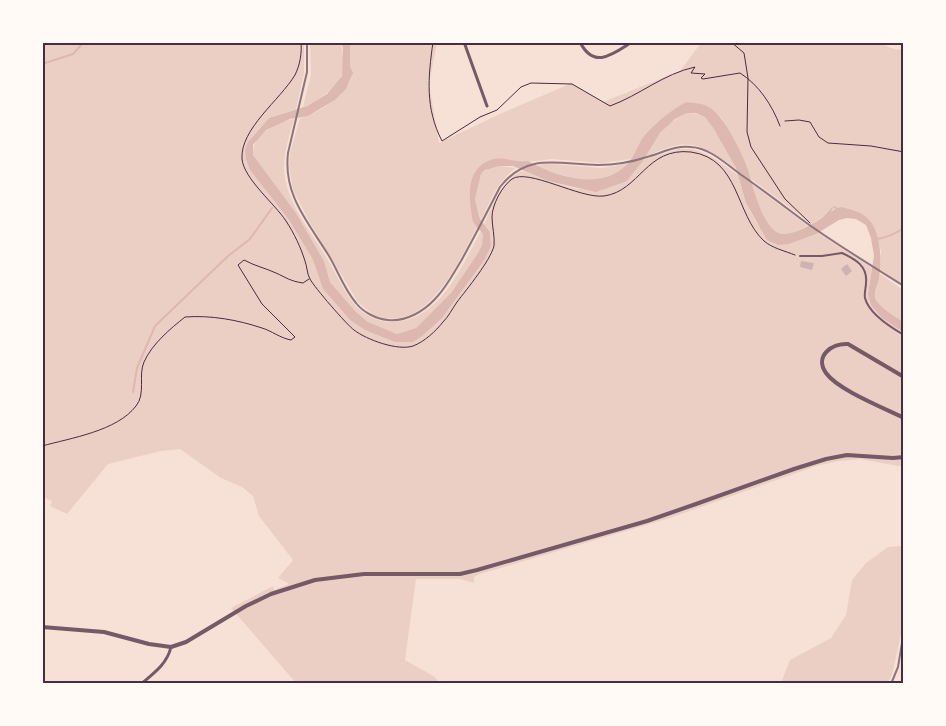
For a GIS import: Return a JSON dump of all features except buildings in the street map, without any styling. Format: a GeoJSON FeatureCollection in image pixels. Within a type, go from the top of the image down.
{"type":"FeatureCollection","features":[{"type":"Feature","properties":{"kind":"street"},"geometry":{"type":"LineString","coordinates":[[464,42],[487,106]]}},
{"type":"Feature","properties":{"kind":"street"},"geometry":{"type":"LineString","coordinates":[[580,42],[587,54],[596,58],[607,57],[632,42]]}},
{"type":"Feature","properties":{"kind":"street"},"geometry":{"type":"LineString","coordinates":[[904,377],[848,344],[829,348],[822,362],[824,371],[842,386],[904,418]]}},
{"type":"Feature","properties":{"kind":"street"},"geometry":{"type":"LineString","coordinates":[[42,627],[104,632],[149,644],[171,647],[186,642],[246,606],[294,586],[340,576],[390,573],[460,574],[647,521],[826,458],[847,455],[904,457]]}},
{"type":"Feature","properties":{"kind":"street"},"geometry":{"type":"LineString","coordinates":[[141,684],[165,662],[171,647]]}},
{"type":"Feature","properties":{"kind":"lane"},"geometry":{"type":"LineString","coordinates":[[800,256],[822,256],[842,253],[862,265],[866,273],[865,296],[869,307],[892,329],[904,335]]}},
{"type":"Feature","properties":{"kind":"path"},"geometry":{"type":"LineString","coordinates":[[301,42],[301,57],[295,74],[245,141],[242,161],[247,174],[286,222],[305,261],[309,278],[353,330],[384,344],[399,347],[413,346],[426,338],[444,322],[487,260],[494,246],[492,216],[494,206],[505,186],[512,179],[520,176],[535,178],[585,195],[606,196],[626,188],[654,160],[680,152],[692,152],[704,156],[727,172],[756,230],[765,242],[800,256]]}},
{"type":"Feature","properties":{"kind":"path"},"geometry":{"type":"LineString","coordinates":[[433,42],[428,80],[432,115],[436,130],[442,141],[480,117],[497,110],[521,87],[531,84],[572,84],[610,106],[619,103],[665,77],[695,68],[691,74],[705,74],[701,78],[703,79],[740,73],[748,78],[771,104],[780,126]]}},
{"type":"Feature","properties":{"kind":"path"},"geometry":{"type":"LineString","coordinates":[[731,42],[744,53],[748,78],[747,132],[751,147],[785,199],[810,223]]}},
{"type":"Feature","properties":{"kind":"path"},"geometry":{"type":"LineString","coordinates":[[785,121],[799,120],[810,122],[819,137],[828,143],[871,146],[904,152]]}},
{"type":"Feature","properties":{"kind":"path"},"geometry":{"type":"LineString","coordinates":[[42,446],[101,430],[130,412],[140,399],[143,362],[157,342],[185,317],[224,318],[263,328],[283,338],[291,340],[295,337],[262,304],[238,265],[244,260],[257,267],[275,272],[290,281],[303,283],[309,278]]}},
{"type":"Feature","properties":{"kind":"shaded area"},"geometry":{"type":"Polygon","coordinates":[[[877,42],[894,49],[903,50],[903,284],[880,269],[881,251],[876,231],[857,211],[842,207],[831,212],[834,207],[812,224],[751,179],[746,163],[722,119],[708,106],[686,102],[656,123],[631,159],[601,163],[552,159],[519,163],[502,159],[475,171],[473,223],[477,227],[470,241],[440,290],[413,313],[397,318],[377,316],[358,302],[310,223],[293,190],[289,165],[290,153],[300,118],[324,108],[346,89],[352,74],[350,43],[437,43],[429,83],[439,143],[572,83],[603,102],[680,71],[701,43],[877,42]]]}},
{"type":"Feature","properties":{"kind":"shaded area"},"geometry":{"type":"Polygon","coordinates":[[[43,43],[304,43],[304,73],[296,109],[269,118],[253,136],[245,150],[250,170],[289,220],[313,260],[323,289],[350,320],[365,330],[413,342],[485,259],[491,237],[484,224],[499,193],[509,180],[516,175],[523,171],[548,181],[578,189],[627,181],[643,160],[679,149],[692,149],[704,153],[738,175],[746,203],[757,224],[789,244],[818,233],[872,268],[868,294],[882,318],[903,332],[903,466],[860,459],[816,466],[670,518],[480,574],[474,577],[474,583],[460,579],[416,579],[405,660],[435,677],[440,683],[296,683],[231,608],[273,586],[274,590],[289,584],[278,578],[293,560],[259,516],[253,496],[242,487],[221,478],[180,449],[161,451],[108,464],[67,514],[50,506],[52,501],[43,497],[43,43]]]}},
{"type":"Feature","properties":{"kind":"shaded area"},"geometry":{"type":"Polygon","coordinates":[[[310,43],[341,43],[343,71],[340,79],[331,89],[314,102],[303,107],[311,74],[310,43]]]}},
{"type":"Feature","properties":{"kind":"shaded area"},"geometry":{"type":"Polygon","coordinates":[[[341,43],[350,43],[350,66],[353,73],[346,89],[335,100],[308,116],[290,119],[266,130],[253,145],[253,155],[296,213],[324,261],[330,282],[355,311],[368,322],[397,334],[416,328],[451,293],[482,245],[483,234],[473,222],[470,187],[475,172],[486,162],[494,159],[528,161],[550,172],[576,178],[589,179],[613,175],[629,162],[642,139],[657,123],[686,102],[709,107],[720,117],[735,141],[746,164],[764,217],[777,232],[785,234],[807,227],[823,217],[834,206],[831,212],[842,207],[859,212],[867,218],[873,225],[880,251],[879,279],[875,297],[883,308],[903,322],[903,332],[882,318],[871,305],[868,294],[874,256],[871,238],[866,225],[856,219],[847,218],[839,220],[816,234],[789,244],[778,245],[767,240],[746,203],[736,168],[714,129],[705,117],[696,113],[687,113],[675,119],[660,133],[642,162],[627,181],[596,192],[548,181],[513,166],[499,166],[485,170],[481,174],[475,199],[480,219],[490,232],[491,246],[485,259],[442,318],[413,342],[395,342],[365,330],[350,320],[323,289],[313,260],[289,220],[250,170],[245,150],[248,142],[269,118],[307,106],[327,94],[342,76],[343,48],[341,43]]]}},
{"type":"Feature","properties":{"kind":"shaded area"},"geometry":{"type":"Polygon","coordinates":[[[687,113],[702,116],[710,122],[723,142],[736,169],[710,151],[695,146],[675,146],[645,156],[663,131],[687,113]]]}},
{"type":"Feature","properties":{"kind":"shaded area"},"geometry":{"type":"Polygon","coordinates":[[[294,119],[284,161],[289,193],[300,217],[347,294],[357,308],[365,314],[380,321],[390,322],[407,320],[422,313],[435,303],[446,290],[465,261],[481,231],[483,234],[482,245],[478,253],[451,293],[416,328],[397,334],[368,322],[355,311],[330,282],[324,261],[296,213],[253,155],[256,141],[261,135],[279,123],[294,119]]]}},
{"type":"Feature","properties":{"kind":"shaded area"},"geometry":{"type":"Polygon","coordinates":[[[542,164],[601,168],[627,164],[618,172],[608,177],[598,180],[587,180],[543,170],[537,166],[542,164]]]}},
{"type":"Feature","properties":{"kind":"shaded area"},"geometry":{"type":"Polygon","coordinates":[[[499,166],[516,168],[499,185],[481,220],[475,199],[481,174],[489,168],[499,166]]]}},
{"type":"Feature","properties":{"kind":"shaded area"},"geometry":{"type":"Polygon","coordinates":[[[753,185],[808,226],[785,235],[773,231],[765,219],[753,185]]]}},
{"type":"Feature","properties":{"kind":"shaded area"},"geometry":{"type":"Polygon","coordinates":[[[880,274],[903,290],[903,322],[886,310],[876,298],[875,294],[880,274]]]}},
{"type":"Feature","properties":{"kind":"shaded area"},"geometry":{"type":"Polygon","coordinates":[[[903,546],[903,625],[892,675],[887,683],[781,683],[790,660],[831,638],[846,615],[852,580],[866,563],[888,547],[903,546]]]}},
{"type":"Feature","properties":{"kind":"waterway"},"geometry":{"type":"LineString","coordinates":[[42,64],[73,54],[84,42]]}},
{"type":"Feature","properties":{"kind":"waterway"},"geometry":{"type":"LineString","coordinates":[[835,207],[838,211]]}},
{"type":"Feature","properties":{"kind":"waterway"},"geometry":{"type":"LineString","coordinates":[[133,392],[137,368],[155,326],[228,256],[250,239],[272,208]]}},
{"type":"Feature","properties":{"kind":"waterway"},"geometry":{"type":"LineString","coordinates":[[876,239],[883,238],[904,228]]}},
{"type":"Feature","properties":{"kind":"railway"},"geometry":{"type":"LineString","coordinates":[[307,42],[307,72],[288,153],[287,168],[289,182],[305,220],[329,256],[348,292],[359,306],[374,317],[388,320],[408,317],[426,308],[435,299],[446,286],[461,261],[500,187],[522,168],[545,162],[598,165],[617,164],[641,159],[674,148],[685,147],[705,150],[717,157],[820,232],[904,286]]}},
{"type":"Feature","properties":{"kind":"railway"},"geometry":{"type":"LineString","coordinates":[[891,684],[898,667],[904,631]]}}]}
